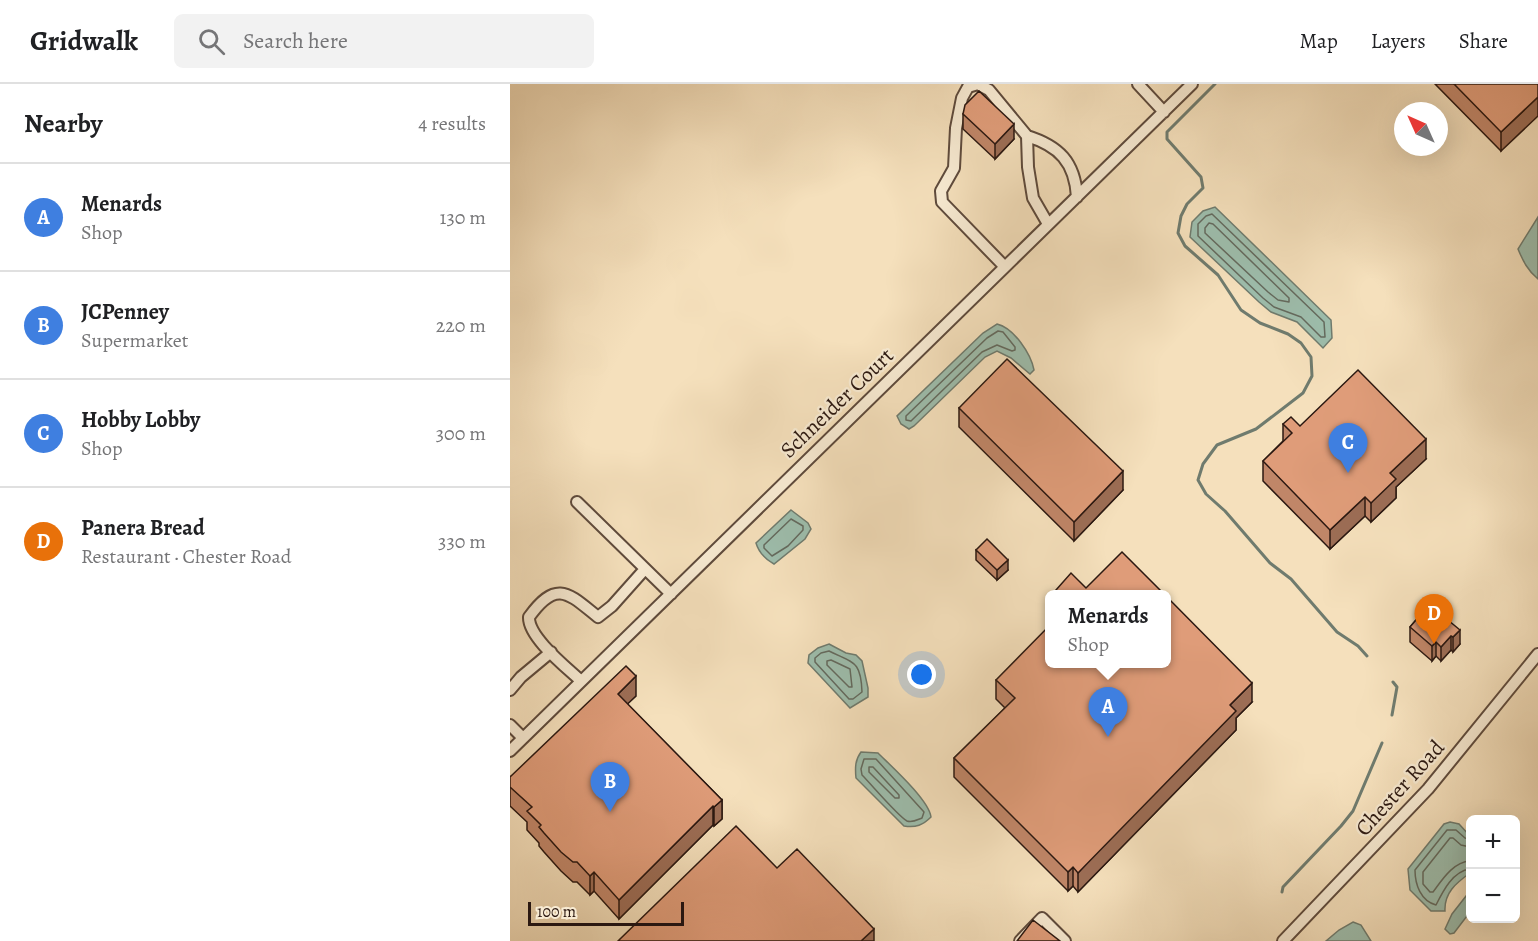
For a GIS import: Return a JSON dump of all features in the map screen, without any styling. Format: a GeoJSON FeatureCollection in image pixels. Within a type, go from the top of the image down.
{"type":"FeatureCollection","features":[{"type":"Feature","properties":{"kind":"street"},"geometry":{"type":"LineString","coordinates":[[1005,267],[942,202],[941,191],[954,168],[956,128],[962,98],[968,87],[978,84],[989,90],[1027,136],[1055,148],[1073,172],[1077,196]]}},
{"type":"Feature","properties":{"kind":"street"},"geometry":{"type":"LineString","coordinates":[[1138,84],[1164,112]]}},
{"type":"Feature","properties":{"kind":"street","name":"Schneider Court"},"geometry":{"type":"LineString","coordinates":[[510,750],[1192,84]]}},
{"type":"Feature","properties":{"kind":"street"},"geometry":{"type":"LineString","coordinates":[[1027,136],[1028,167],[1033,198],[1048,225]]}},
{"type":"Feature","properties":{"kind":"street"},"geometry":{"type":"LineString","coordinates":[[577,502],[671,594]]}},
{"type":"Feature","properties":{"kind":"street"},"geometry":{"type":"LineString","coordinates":[[581,681],[536,637],[529,623],[529,617],[549,596],[560,593],[569,594],[598,617],[612,606],[645,569]]}},
{"type":"Feature","properties":{"kind":"street"},"geometry":{"type":"LineString","coordinates":[[510,690],[521,677],[551,652]]}},
{"type":"Feature","properties":{"kind":"street","name":"Chester Road"},"geometry":{"type":"LineString","coordinates":[[1283,941],[1428,789],[1538,654]]}},
{"type":"Feature","properties":{"kind":"street"},"geometry":{"type":"LineString","coordinates":[[510,725],[523,738]]}},
{"type":"Feature","properties":{"kind":"street"},"geometry":{"type":"LineString","coordinates":[[1020,941],[1042,918],[1065,941]]}},
{"type":"Feature","properties":{"kind":"water"},"geometry":{"type":"Polygon","coordinates":[[[1215,207],[1331,320],[1332,338],[1323,348],[1297,322],[1271,312],[1259,302],[1190,237],[1192,222],[1203,211],[1215,207]]]}},
{"type":"Feature","properties":{"kind":"water"},"geometry":{"type":"Polygon","coordinates":[[[1538,217],[1538,279],[1526,266],[1518,249],[1538,217]]]}},
{"type":"Feature","properties":{"kind":"water"},"geometry":{"type":"Polygon","coordinates":[[[997,324],[1010,331],[1021,342],[1034,370],[1030,374],[1011,358],[997,351],[985,357],[914,426],[909,429],[901,424],[897,416],[983,333],[997,324]]]}},
{"type":"Feature","properties":{"kind":"water"},"geometry":{"type":"Polygon","coordinates":[[[791,510],[808,523],[811,529],[805,539],[774,564],[763,555],[756,543],[791,510]]]}},
{"type":"Feature","properties":{"kind":"water"},"geometry":{"type":"Polygon","coordinates":[[[829,644],[846,653],[856,655],[862,661],[868,697],[850,708],[808,663],[809,655],[829,644]]]}},
{"type":"Feature","properties":{"kind":"water"},"geometry":{"type":"Polygon","coordinates":[[[861,752],[878,753],[917,793],[931,817],[919,825],[904,826],[856,778],[856,764],[861,752]]]}},
{"type":"Feature","properties":{"kind":"water"},"geometry":{"type":"Polygon","coordinates":[[[1450,822],[1459,824],[1466,832],[1466,876],[1449,894],[1445,911],[1431,911],[1410,890],[1408,869],[1444,824],[1450,822]]]}},
{"type":"Feature","properties":{"kind":"water"},"geometry":{"type":"Polygon","coordinates":[[[1466,896],[1466,917],[1454,933],[1450,934],[1445,929],[1452,914],[1466,896]]]}},
{"type":"Feature","properties":{"kind":"water"},"geometry":{"type":"Polygon","coordinates":[[[1353,922],[1361,925],[1371,941],[1326,941],[1339,930],[1353,922]]]}},
{"type":"Feature","properties":{"kind":"building"},"geometry":{"type":"Polygon","coordinates":[[[1454,84],[1538,84],[1538,97],[1501,132],[1454,84]]]}},
{"type":"Feature","properties":{"kind":"building"},"geometry":{"type":"Polygon","coordinates":[[[979,91],[1014,124],[995,144],[963,114],[965,105],[979,91]]]}},
{"type":"Feature","properties":{"kind":"building"},"geometry":{"type":"Polygon","coordinates":[[[1007,359],[1123,471],[1074,522],[959,408],[1007,359]]]}},
{"type":"Feature","properties":{"kind":"building"},"geometry":{"type":"Polygon","coordinates":[[[1358,370],[1426,439],[1390,473],[1396,479],[1371,503],[1365,497],[1330,530],[1263,461],[1292,433],[1283,424],[1291,417],[1300,426],[1358,370]]]}},
{"type":"Feature","properties":{"kind":"building"},"geometry":{"type":"Polygon","coordinates":[[[987,539],[1008,560],[997,570],[976,550],[987,539]]]}},
{"type":"Feature","properties":{"kind":"building"},"geometry":{"type":"Polygon","coordinates":[[[1122,552],[1160,590],[1056,590],[1071,573],[1086,588],[1122,552]]]}},
{"type":"Feature","properties":{"kind":"building"},"geometry":{"type":"Polygon","coordinates":[[[1171,601],[1252,683],[1230,705],[1236,711],[1078,873],[1073,867],[1068,872],[954,758],[1015,698],[996,680],[1045,630],[1045,668],[1171,668],[1171,601]]]}},
{"type":"Feature","properties":{"kind":"building"},"geometry":{"type":"Polygon","coordinates":[[[1428,606],[1460,630],[1441,647],[1436,642],[1432,646],[1410,627],[1428,606]]]}},
{"type":"Feature","properties":{"kind":"building"},"geometry":{"type":"Polygon","coordinates":[[[626,666],[636,676],[618,694],[722,800],[713,806],[619,900],[594,872],[590,876],[577,862],[573,862],[561,852],[544,833],[539,827],[541,825],[527,811],[532,807],[510,787],[510,777],[626,666]]]}},
{"type":"Feature","properties":{"kind":"building"},"geometry":{"type":"Polygon","coordinates":[[[736,826],[777,868],[797,849],[874,929],[861,941],[618,941],[736,826]]]}},
{"type":"Feature","properties":{"kind":"building"},"geometry":{"type":"Polygon","coordinates":[[[1033,920],[1060,941],[1017,941],[1033,920]]]}},
{"type":"Feature","properties":{"kind":"waterway"},"geometry":{"type":"LineString","coordinates":[[1215,84],[1167,132],[1167,139],[1201,177],[1203,188],[1187,204],[1181,216],[1178,233],[1185,246],[1218,275],[1241,310],[1260,323],[1288,334],[1301,343],[1311,357],[1312,376],[1303,393],[1256,429],[1217,445],[1203,464],[1198,480],[1206,494],[1225,511],[1270,563],[1291,579],[1337,632],[1358,646],[1367,656]]}},
{"type":"Feature","properties":{"kind":"waterway"},"geometry":{"type":"LineString","coordinates":[[1392,715],[1397,687],[1393,682]]}},
{"type":"Feature","properties":{"kind":"waterway"},"geometry":{"type":"LineString","coordinates":[[1282,892],[1283,887],[1353,811],[1382,743]]}},
{"type":"Feature","properties":{"kind":"place","name":"Hobby Lobby"},"geometry":{"type":"Point","coordinates":[1348,473]}},
{"type":"Feature","properties":{"kind":"place","name":"Panera Bread"},"geometry":{"type":"Point","coordinates":[1434,644]}},
{"type":"Feature","properties":{"kind":"place","name":"Menards"},"geometry":{"type":"Point","coordinates":[1108,737]}},
{"type":"Feature","properties":{"kind":"place","name":"JCPenney"},"geometry":{"type":"Point","coordinates":[610,812]}}]}
